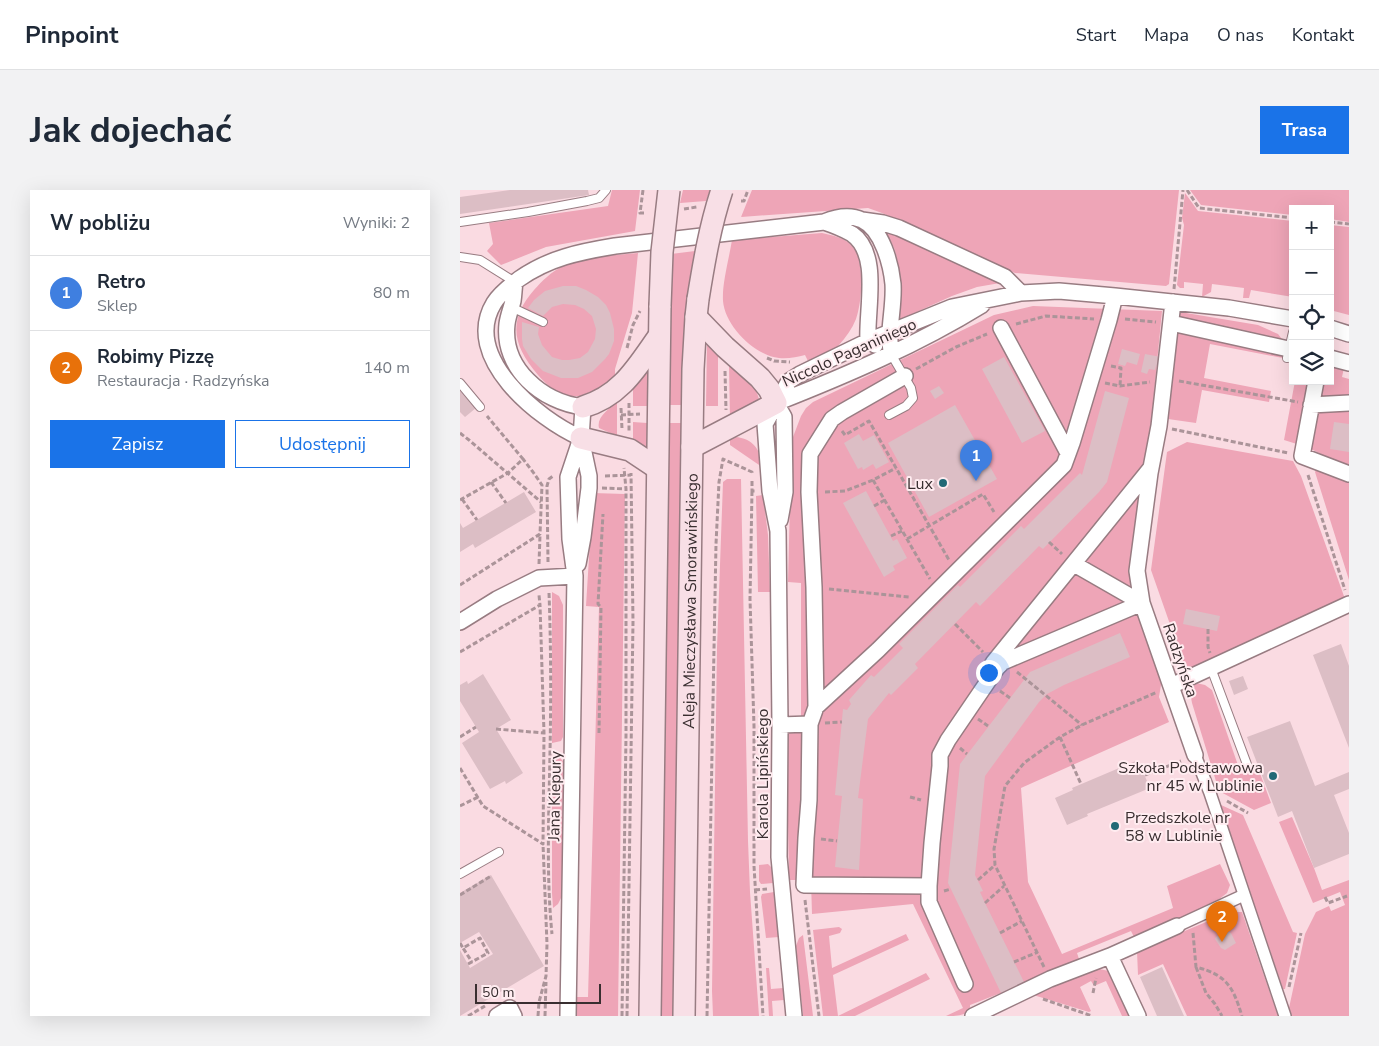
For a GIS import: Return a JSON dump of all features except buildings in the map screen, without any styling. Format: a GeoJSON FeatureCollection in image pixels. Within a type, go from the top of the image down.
{"type":"FeatureCollection","features":[{"type":"Feature","properties":{"kind":"main road","name":"Aleja Mieczysława Smorawińskiego"},"geometry":{"type":"LineString","coordinates":[[650,1016],[659,336],[650,309],[662,252],[669,190]]}},
{"type":"Feature","properties":{"kind":"main road","name":"Aleja Mieczysława Smorawińskiego"},"geometry":{"type":"LineString","coordinates":[[684,1016],[693,369],[697,308],[705,253],[722,190]]}},
{"type":"Feature","properties":{"kind":"main road"},"geometry":{"type":"LineString","coordinates":[[692,447],[776,403],[769,389],[760,378],[725,347],[697,308]]}},
{"type":"Feature","properties":{"kind":"main road"},"geometry":{"type":"LineString","coordinates":[[583,407],[606,398],[628,379],[659,336]]}},
{"type":"Feature","properties":{"kind":"main road"},"geometry":{"type":"LineString","coordinates":[[581,438],[630,450],[657,468]]}},
{"type":"Feature","properties":{"kind":"street"},"geometry":{"type":"LineString","coordinates":[[581,438],[565,431],[527,403],[504,377],[490,353],[486,329],[494,303],[503,292],[542,265],[557,259],[581,252],[615,246],[824,222],[848,217],[899,228],[1005,277],[1021,293]]}},
{"type":"Feature","properties":{"kind":"street"},"geometry":{"type":"LineString","coordinates":[[862,220],[873,229],[887,255],[893,284],[890,332],[891,354]]}},
{"type":"Feature","properties":{"kind":"street"},"geometry":{"type":"LineString","coordinates":[[824,222],[853,235],[863,246],[868,258],[870,278],[868,341],[891,354]]}},
{"type":"Feature","properties":{"kind":"street"},"geometry":{"type":"LineString","coordinates":[[515,282],[507,324],[508,343],[512,358],[520,372],[543,393],[569,405],[583,407]]}},
{"type":"Feature","properties":{"kind":"street","name":"Niccolo Paganiniego"},"geometry":{"type":"LineString","coordinates":[[776,403],[789,380],[868,341],[952,307],[1021,293],[1059,292],[1114,296],[1229,308],[1289,318]]}},
{"type":"Feature","properties":{"kind":"street"},"geometry":{"type":"LineString","coordinates":[[816,708],[878,650],[1064,465],[1109,320],[1114,296]]}},
{"type":"Feature","properties":{"kind":"street","name":"Niccolo Paganiniego"},"geometry":{"type":"LineString","coordinates":[[776,403],[891,354],[962,318],[994,298]]}},
{"type":"Feature","properties":{"kind":"street","name":"Radzyńska"},"geometry":{"type":"LineString","coordinates":[[1174,302],[1159,426],[1151,468],[1137,571],[1142,603],[1210,793],[1285,1014]]}},
{"type":"Feature","properties":{"kind":"street"},"geometry":{"type":"LineString","coordinates":[[1171,323],[1289,352]]}},
{"type":"Feature","properties":{"kind":"street"},"geometry":{"type":"LineString","coordinates":[[1001,328],[1068,453]]}},
{"type":"Feature","properties":{"kind":"street"},"geometry":{"type":"LineString","coordinates":[[1334,329],[1349,334]]}},
{"type":"Feature","properties":{"kind":"street"},"geometry":{"type":"LineString","coordinates":[[1334,359],[1349,363]]}},
{"type":"Feature","properties":{"kind":"street"},"geometry":{"type":"LineString","coordinates":[[905,376],[832,419],[810,454],[809,492],[814,587],[816,708],[810,724],[809,800],[804,885],[929,886]]}},
{"type":"Feature","properties":{"kind":"street"},"geometry":{"type":"LineString","coordinates":[[1315,385],[1302,456],[1349,474]]}},
{"type":"Feature","properties":{"kind":"street","name":"Karola Lipińskiego"},"geometry":{"type":"LineString","coordinates":[[776,403],[765,424],[770,491],[778,531],[780,858],[794,1016]]}},
{"type":"Feature","properties":{"kind":"street","name":"Karola Lipińskiego"},"geometry":{"type":"LineString","coordinates":[[776,403],[784,417],[785,492],[778,531]]}},
{"type":"Feature","properties":{"kind":"street"},"geometry":{"type":"LineString","coordinates":[[1311,405],[1349,403]]}},
{"type":"Feature","properties":{"kind":"street","name":"Jana Kiepury"},"geometry":{"type":"LineString","coordinates":[[568,1016],[575,576],[570,539],[568,476],[581,438],[583,407]]}},
{"type":"Feature","properties":{"kind":"street","name":"Jana Kiepury"},"geometry":{"type":"LineString","coordinates":[[575,576],[583,537],[589,488],[589,476],[581,438]]}},
{"type":"Feature","properties":{"kind":"street"},"geometry":{"type":"LineString","coordinates":[[965,984],[929,902],[940,756],[967,710],[998,664],[1074,564],[1151,468]]}},
{"type":"Feature","properties":{"kind":"street"},"geometry":{"type":"LineString","coordinates":[[1074,564],[1142,603]]}},
{"type":"Feature","properties":{"kind":"street"},"geometry":{"type":"LineString","coordinates":[[460,622],[497,598],[539,578],[575,576]]}},
{"type":"Feature","properties":{"kind":"street"},"geometry":{"type":"LineString","coordinates":[[1172,686],[1348,599]]}},
{"type":"Feature","properties":{"kind":"street"},"geometry":{"type":"LineString","coordinates":[[998,664],[1142,603]]}},
{"type":"Feature","properties":{"kind":"street"},"geometry":{"type":"LineString","coordinates":[[780,725],[810,724]]}},
{"type":"Feature","properties":{"kind":"street"},"geometry":{"type":"LineString","coordinates":[[973,1016],[1050,979],[1110,956],[1244,895]]}},
{"type":"Feature","properties":{"kind":"street"},"geometry":{"type":"LineString","coordinates":[[1110,956],[1138,1016]]}},
{"type":"Feature","properties":{"kind":"street"},"geometry":{"type":"LineString","coordinates":[[497,1016],[510,1008],[514,1016]]}},
{"type":"Feature","properties":{"kind":"lane"},"geometry":{"type":"LineString","coordinates":[[460,222],[587,201],[599,198],[606,190]]}},
{"type":"Feature","properties":{"kind":"lane"},"geometry":{"type":"LineString","coordinates":[[460,257],[480,260],[515,282]]}},
{"type":"Feature","properties":{"kind":"lane"},"geometry":{"type":"LineString","coordinates":[[511,307],[543,322]]}},
{"type":"Feature","properties":{"kind":"lane"},"geometry":{"type":"LineString","coordinates":[[889,416],[906,406],[913,398],[911,388],[905,376],[891,354]]}},
{"type":"Feature","properties":{"kind":"lane"},"geometry":{"type":"LineString","coordinates":[[460,383],[480,407]]}},
{"type":"Feature","properties":{"kind":"lane"},"geometry":{"type":"LineString","coordinates":[[1211,668],[1248,767]]}},
{"type":"Feature","properties":{"kind":"lane"},"geometry":{"type":"LineString","coordinates":[[460,874],[499,852]]}},
{"type":"Feature","properties":{"kind":"path"},"geometry":{"type":"LineString","coordinates":[[643,190],[640,213],[644,213]]}},
{"type":"Feature","properties":{"kind":"path"},"geometry":{"type":"LineString","coordinates":[[741,201],[744,201],[748,190]]}},
{"type":"Feature","properties":{"kind":"path"},"geometry":{"type":"LineString","coordinates":[[1185,190],[1200,208],[1289,218]]}},
{"type":"Feature","properties":{"kind":"path"},"geometry":{"type":"LineString","coordinates":[[1175,277],[1185,190]]}},
{"type":"Feature","properties":{"kind":"path"},"geometry":{"type":"LineString","coordinates":[[678,210],[705,206]]}},
{"type":"Feature","properties":{"kind":"path"},"geometry":{"type":"LineString","coordinates":[[1334,222],[1349,224]]}},
{"type":"Feature","properties":{"kind":"path"},"geometry":{"type":"LineString","coordinates":[[640,324],[650,309]]}},
{"type":"Feature","properties":{"kind":"path"},"geometry":{"type":"LineString","coordinates":[[905,376],[956,348],[1001,328],[1046,316],[1109,320],[1134,319],[1171,323]]}},
{"type":"Feature","properties":{"kind":"path"},"geometry":{"type":"LineString","coordinates":[[762,356],[774,361],[795,361]]}},
{"type":"Feature","properties":{"kind":"path"},"geometry":{"type":"LineString","coordinates":[[1095,364],[1121,368],[1120,386]]}},
{"type":"Feature","properties":{"kind":"path"},"geometry":{"type":"LineString","coordinates":[[627,1016],[633,622],[628,379]]}},
{"type":"Feature","properties":{"kind":"path"},"geometry":{"type":"LineString","coordinates":[[1090,380],[1120,386],[1164,380],[1185,381],[1311,405]]}},
{"type":"Feature","properties":{"kind":"path"},"geometry":{"type":"LineString","coordinates":[[460,584],[540,534],[542,485],[534,472],[480,407]]}},
{"type":"Feature","properties":{"kind":"path"},"geometry":{"type":"LineString","coordinates":[[832,419],[845,434],[869,421],[956,572]]}},
{"type":"Feature","properties":{"kind":"path"},"geometry":{"type":"LineString","coordinates":[[1159,426],[1302,456],[1348,599]]}},
{"type":"Feature","properties":{"kind":"path"},"geometry":{"type":"LineString","coordinates":[[460,434],[541,502]]}},
{"type":"Feature","properties":{"kind":"path"},"geometry":{"type":"LineString","coordinates":[[708,1016],[716,544],[719,482],[723,459],[752,472],[750,600],[754,726],[754,866],[762,1016]]}},
{"type":"Feature","properties":{"kind":"path"},"geometry":{"type":"LineString","coordinates":[[477,520],[461,499],[508,473],[523,460]]}},
{"type":"Feature","properties":{"kind":"path"},"geometry":{"type":"LineString","coordinates":[[809,492],[845,491],[896,468]]}},
{"type":"Feature","properties":{"kind":"path"},"geometry":{"type":"LineString","coordinates":[[553,942],[550,917],[548,848],[550,733],[547,486],[552,476],[568,476]]}},
{"type":"Feature","properties":{"kind":"path"},"geometry":{"type":"LineString","coordinates":[[589,476],[631,476]]}},
{"type":"Feature","properties":{"kind":"path"},"geometry":{"type":"LineString","coordinates":[[814,587],[861,593],[933,594],[907,539],[873,480]]}},
{"type":"Feature","properties":{"kind":"path"},"geometry":{"type":"LineString","coordinates":[[491,482],[506,502]]}},
{"type":"Feature","properties":{"kind":"path"},"geometry":{"type":"LineString","coordinates":[[622,1016],[626,736],[626,489]]}},
{"type":"Feature","properties":{"kind":"path"},"geometry":{"type":"LineString","coordinates":[[752,491],[770,491]]}},
{"type":"Feature","properties":{"kind":"path"},"geometry":{"type":"LineString","coordinates":[[907,539],[983,494],[1002,526]]}},
{"type":"Feature","properties":{"kind":"path"},"geometry":{"type":"LineString","coordinates":[[874,506],[885,500]]}},
{"type":"Feature","properties":{"kind":"path"},"geometry":{"type":"LineString","coordinates":[[599,733],[601,607],[598,604],[604,508]]}},
{"type":"Feature","properties":{"kind":"path"},"geometry":{"type":"LineString","coordinates":[[891,536],[902,531]]}},
{"type":"Feature","properties":{"kind":"path"},"geometry":{"type":"LineString","coordinates":[[1050,542],[1055,548]]}},
{"type":"Feature","properties":{"kind":"path"},"geometry":{"type":"LineString","coordinates":[[540,606],[544,733],[543,844],[547,944],[545,1016]]}},
{"type":"Feature","properties":{"kind":"path"},"geometry":{"type":"LineString","coordinates":[[955,624],[998,664]]}},
{"type":"Feature","properties":{"kind":"path"},"geometry":{"type":"LineString","coordinates":[[1208,629],[1208,647]]}},
{"type":"Feature","properties":{"kind":"path"},"geometry":{"type":"LineString","coordinates":[[1022,676],[1082,725]]}},
{"type":"Feature","properties":{"kind":"path"},"geometry":{"type":"LineString","coordinates":[[1050,979],[995,865],[994,849],[1005,786],[1024,763],[1060,737],[1082,725],[1172,686]]}},
{"type":"Feature","properties":{"kind":"path"},"geometry":{"type":"LineString","coordinates":[[460,737],[476,727]]}},
{"type":"Feature","properties":{"kind":"path"},"geometry":{"type":"LineString","coordinates":[[496,729],[544,733]]}},
{"type":"Feature","properties":{"kind":"path"},"geometry":{"type":"LineString","coordinates":[[1060,737],[1081,784]]}},
{"type":"Feature","properties":{"kind":"path"},"geometry":{"type":"LineString","coordinates":[[1145,775],[1195,755]]}},
{"type":"Feature","properties":{"kind":"path"},"geometry":{"type":"LineString","coordinates":[[460,768],[483,806],[543,844]]}},
{"type":"Feature","properties":{"kind":"path"},"geometry":{"type":"LineString","coordinates":[[460,806],[478,796]]}},
{"type":"Feature","properties":{"kind":"path"},"geometry":{"type":"LineString","coordinates":[[1221,798],[1248,812]]}},
{"type":"Feature","properties":{"kind":"path"},"geometry":{"type":"LineString","coordinates":[[978,880],[995,865]]}},
{"type":"Feature","properties":{"kind":"path"},"geometry":{"type":"LineString","coordinates":[[460,895],[492,876]]}},
{"type":"Feature","properties":{"kind":"path"},"geometry":{"type":"LineString","coordinates":[[804,885],[819,1016]]}},
{"type":"Feature","properties":{"kind":"path"},"geometry":{"type":"LineString","coordinates":[[985,903],[1004,886]]}},
{"type":"Feature","properties":{"kind":"path"},"geometry":{"type":"LineString","coordinates":[[755,890],[773,888]]}},
{"type":"Feature","properties":{"kind":"path"},"geometry":{"type":"LineString","coordinates":[[1326,898],[1328,903],[1347,896]]}},
{"type":"Feature","properties":{"kind":"path"},"geometry":{"type":"LineString","coordinates":[[1192,920],[1196,967],[1206,992],[1216,1004],[1222,1016]]}},
{"type":"Feature","properties":{"kind":"path"},"geometry":{"type":"LineString","coordinates":[[1000,933],[1022,921]]}},
{"type":"Feature","properties":{"kind":"path"},"geometry":{"type":"LineString","coordinates":[[1285,1014],[1301,933]]}},
{"type":"Feature","properties":{"kind":"path"},"geometry":{"type":"LineString","coordinates":[[460,943],[470,963],[488,953],[480,938],[463,948]]}},
{"type":"Feature","properties":{"kind":"path"},"geometry":{"type":"LineString","coordinates":[[1014,962],[1038,952]]}},
{"type":"Feature","properties":{"kind":"path"},"geometry":{"type":"LineString","coordinates":[[1196,967],[1225,979],[1236,998],[1242,1016]]}},
{"type":"Feature","properties":{"kind":"path"},"geometry":{"type":"LineString","coordinates":[[538,1016],[539,1002],[546,976]]}},
{"type":"Feature","properties":{"kind":"path"},"geometry":{"type":"LineString","coordinates":[[1021,992],[1092,1016]]}},
{"type":"Feature","properties":{"kind":"shaded area"},"geometry":{"type":"Polygon","coordinates":[[[612,190],[640,190],[635,231],[546,247],[501,265],[487,251],[493,244],[489,223],[608,206],[612,190]]]}},
{"type":"Feature","properties":{"kind":"shaded area"},"geometry":{"type":"Polygon","coordinates":[[[683,190],[710,190],[706,201],[680,203],[683,190]]]}},
{"type":"Feature","properties":{"kind":"shaded area"},"geometry":{"type":"Polygon","coordinates":[[[752,190],[1179,190],[1169,284],[1166,286],[1015,273],[868,208],[741,217],[752,190]]]}},
{"type":"Feature","properties":{"kind":"shaded area"},"geometry":{"type":"Polygon","coordinates":[[[1190,190],[1349,190],[1349,222],[1334,220],[1334,205],[1289,205],[1289,215],[1201,205],[1190,190]]]}},
{"type":"Feature","properties":{"kind":"shaded area"},"geometry":{"type":"Polygon","coordinates":[[[1185,193],[1198,211],[1289,221],[1289,296],[1251,290],[1249,298],[1243,298],[1244,288],[1212,284],[1211,292],[1202,297],[1203,284],[1184,282],[1184,288],[1180,288],[1177,285],[1184,225],[1182,218],[1185,193]]]}},
{"type":"Feature","properties":{"kind":"shaded area"},"geometry":{"type":"Polygon","coordinates":[[[1334,225],[1349,227],[1349,315],[1334,311],[1334,225]]]}},
{"type":"Feature","properties":{"kind":"shaded area"},"geometry":{"type":"Polygon","coordinates":[[[883,227],[1000,283],[977,287],[952,296],[901,319],[899,318],[900,283],[897,257],[883,227]]]}},
{"type":"Feature","properties":{"kind":"shaded area"},"geometry":{"type":"Polygon","coordinates":[[[822,233],[839,237],[846,241],[857,254],[861,272],[861,293],[858,312],[853,326],[836,348],[808,361],[805,355],[789,358],[769,356],[742,338],[725,311],[723,301],[724,287],[732,240],[822,233]]]}},
{"type":"Feature","properties":{"kind":"shaded area"},"geometry":{"type":"Polygon","coordinates":[[[695,251],[683,405],[668,405],[671,254],[695,251]]]}},
{"type":"Feature","properties":{"kind":"shaded area"},"geometry":{"type":"Polygon","coordinates":[[[638,253],[632,313],[615,369],[615,382],[581,396],[569,396],[556,391],[538,375],[523,354],[519,344],[516,333],[517,323],[525,301],[544,280],[555,271],[572,262],[599,256],[638,253]]]}},
{"type":"Feature","properties":{"kind":"shaded area"},"geometry":{"type":"Polygon","coordinates":[[[1033,306],[1162,311],[1148,455],[1130,587],[1162,679],[1159,697],[1169,722],[1021,788],[1028,882],[1062,954],[1173,908],[1167,886],[1220,864],[1230,885],[1227,893],[1214,903],[1135,939],[1131,931],[1077,953],[1080,962],[970,1005],[970,1009],[965,1013],[946,1016],[963,1008],[913,904],[812,914],[811,881],[789,880],[788,718],[801,718],[801,583],[788,582],[793,437],[801,416],[813,402],[994,315],[1033,306]]]}},
{"type":"Feature","properties":{"kind":"shaded area"},"geometry":{"type":"Polygon","coordinates":[[[1180,312],[1258,325],[1278,334],[1289,348],[1289,359],[1210,344],[1204,378],[1271,391],[1269,402],[1202,390],[1196,423],[1168,419],[1180,312]]]}},
{"type":"Feature","properties":{"kind":"shaded area"},"geometry":{"type":"Polygon","coordinates":[[[707,342],[718,353],[718,406],[706,406],[707,342]]]}},
{"type":"Feature","properties":{"kind":"shaded area"},"geometry":{"type":"Polygon","coordinates":[[[729,365],[756,390],[759,399],[755,406],[730,418],[729,365]]]}},
{"type":"Feature","properties":{"kind":"shaded area"},"geometry":{"type":"Polygon","coordinates":[[[1334,366],[1344,368],[1342,377],[1349,379],[1349,399],[1315,401],[1319,385],[1334,385],[1334,366]]]}},
{"type":"Feature","properties":{"kind":"shaded area"},"geometry":{"type":"Polygon","coordinates":[[[648,372],[648,406],[633,406],[633,386],[648,372]]]}},
{"type":"Feature","properties":{"kind":"shaded area"},"geometry":{"type":"Polygon","coordinates":[[[1294,385],[1311,385],[1300,445],[1284,440],[1294,385]]]}},
{"type":"Feature","properties":{"kind":"shaded area"},"geometry":{"type":"Polygon","coordinates":[[[617,402],[617,436],[599,428],[599,424],[604,413],[617,402]]]}},
{"type":"Feature","properties":{"kind":"shaded area"},"geometry":{"type":"Polygon","coordinates":[[[1349,407],[1349,580],[1315,472],[1323,455],[1307,447],[1314,409],[1349,407]]]}},
{"type":"Feature","properties":{"kind":"shaded area"},"geometry":{"type":"Polygon","coordinates":[[[633,422],[647,423],[647,448],[633,441],[633,422]]]}},
{"type":"Feature","properties":{"kind":"shaded area"},"geometry":{"type":"Polygon","coordinates":[[[668,423],[683,423],[675,1016],[661,1016],[661,982],[668,423]]]}},
{"type":"Feature","properties":{"kind":"shaded area"},"geometry":{"type":"Polygon","coordinates":[[[735,437],[747,440],[755,446],[760,455],[762,467],[730,445],[730,438],[735,437]]]}},
{"type":"Feature","properties":{"kind":"shaded area"},"geometry":{"type":"Polygon","coordinates":[[[1187,442],[1293,461],[1301,476],[1345,599],[1186,670],[1151,570],[1167,452],[1187,442]]]}},
{"type":"Feature","properties":{"kind":"shaded area"},"geometry":{"type":"Polygon","coordinates":[[[727,479],[741,479],[748,841],[759,1016],[713,1016],[717,648],[723,482],[727,479]]]}},
{"type":"Feature","properties":{"kind":"shaded area"},"geometry":{"type":"Polygon","coordinates":[[[593,493],[625,494],[618,1016],[575,1016],[575,997],[588,997],[599,607],[586,606],[593,493]]]}},
{"type":"Feature","properties":{"kind":"shaded area"},"geometry":{"type":"Polygon","coordinates":[[[763,495],[768,535],[770,592],[758,592],[756,496],[763,495]]]}},
{"type":"Feature","properties":{"kind":"shaded area"},"geometry":{"type":"Polygon","coordinates":[[[552,592],[559,596],[563,605],[563,737],[561,741],[552,743],[552,592]]]}},
{"type":"Feature","properties":{"kind":"shaded area"},"geometry":{"type":"Polygon","coordinates":[[[1192,684],[1205,685],[1212,690],[1241,774],[1258,768],[1271,803],[1254,810],[1219,791],[1192,703],[1191,693],[1194,688],[1192,684]]]}},
{"type":"Feature","properties":{"kind":"shaded area"},"geometry":{"type":"Polygon","coordinates":[[[552,756],[563,761],[562,896],[558,904],[553,908],[552,893],[552,756]]]}},
{"type":"Feature","properties":{"kind":"shaded area"},"geometry":{"type":"Polygon","coordinates":[[[1221,805],[1243,815],[1293,932],[1297,933],[1285,989],[1283,989],[1221,805]]]}},
{"type":"Feature","properties":{"kind":"shaded area"},"geometry":{"type":"Polygon","coordinates":[[[1292,817],[1322,890],[1349,880],[1349,1016],[1292,1016],[1289,1008],[1305,934],[1316,912],[1329,906],[1331,911],[1345,905],[1340,892],[1313,903],[1279,822],[1292,817]]]}},
{"type":"Feature","properties":{"kind":"shaded area"},"geometry":{"type":"Polygon","coordinates":[[[768,864],[772,868],[773,883],[761,884],[759,881],[759,865],[768,864]]]}},
{"type":"Feature","properties":{"kind":"shaded area"},"geometry":{"type":"Polygon","coordinates":[[[774,892],[779,937],[766,938],[761,897],[762,894],[774,892]]]}},
{"type":"Feature","properties":{"kind":"shaded area"},"geometry":{"type":"Polygon","coordinates":[[[1230,912],[1242,912],[1278,1016],[1187,1016],[1163,964],[1138,975],[1137,951],[1230,912]]]}},
{"type":"Feature","properties":{"kind":"shaded area"},"geometry":{"type":"Polygon","coordinates":[[[839,927],[842,929],[840,933],[829,936],[832,968],[906,934],[909,940],[833,975],[838,1016],[823,1016],[813,930],[839,927]]]}},
{"type":"Feature","properties":{"kind":"shaded area"},"geometry":{"type":"Polygon","coordinates":[[[803,935],[813,1016],[803,1016],[796,946],[799,938],[803,935]]]}},
{"type":"Feature","properties":{"kind":"shaded area"},"geometry":{"type":"Polygon","coordinates":[[[766,968],[769,968],[771,989],[783,988],[784,1000],[772,1001],[773,1016],[769,1016],[766,968]]]}},
{"type":"Feature","properties":{"kind":"shaded area"},"geometry":{"type":"Polygon","coordinates":[[[1099,969],[1109,971],[1132,1016],[1122,1016],[1106,981],[1094,986],[1091,981],[1080,987],[1091,1011],[1089,1012],[1030,994],[1080,974],[1099,969]]]}},
{"type":"Feature","properties":{"kind":"shaded area"},"geometry":{"type":"Polygon","coordinates":[[[926,973],[930,979],[855,1016],[838,1016],[926,973]]]}},
{"type":"Feature","properties":{"kind":"place","name":"Retro"},"geometry":{"type":"Point","coordinates":[976,481]}},
{"type":"Feature","properties":{"kind":"place","name":"Lux"},"geometry":{"type":"Point","coordinates":[943,483]}},
{"type":"Feature","properties":{"kind":"place","name":"Szkoła Podstawowa nr 45 w Lublinie"},"geometry":{"type":"Point","coordinates":[1273,776]}},
{"type":"Feature","properties":{"kind":"place","name":"Przedszkole nr 58 w Lublinie"},"geometry":{"type":"Point","coordinates":[1115,826]}},
{"type":"Feature","properties":{"kind":"place","name":"Robimy Pizzę"},"geometry":{"type":"Point","coordinates":[1222,942]}}]}
